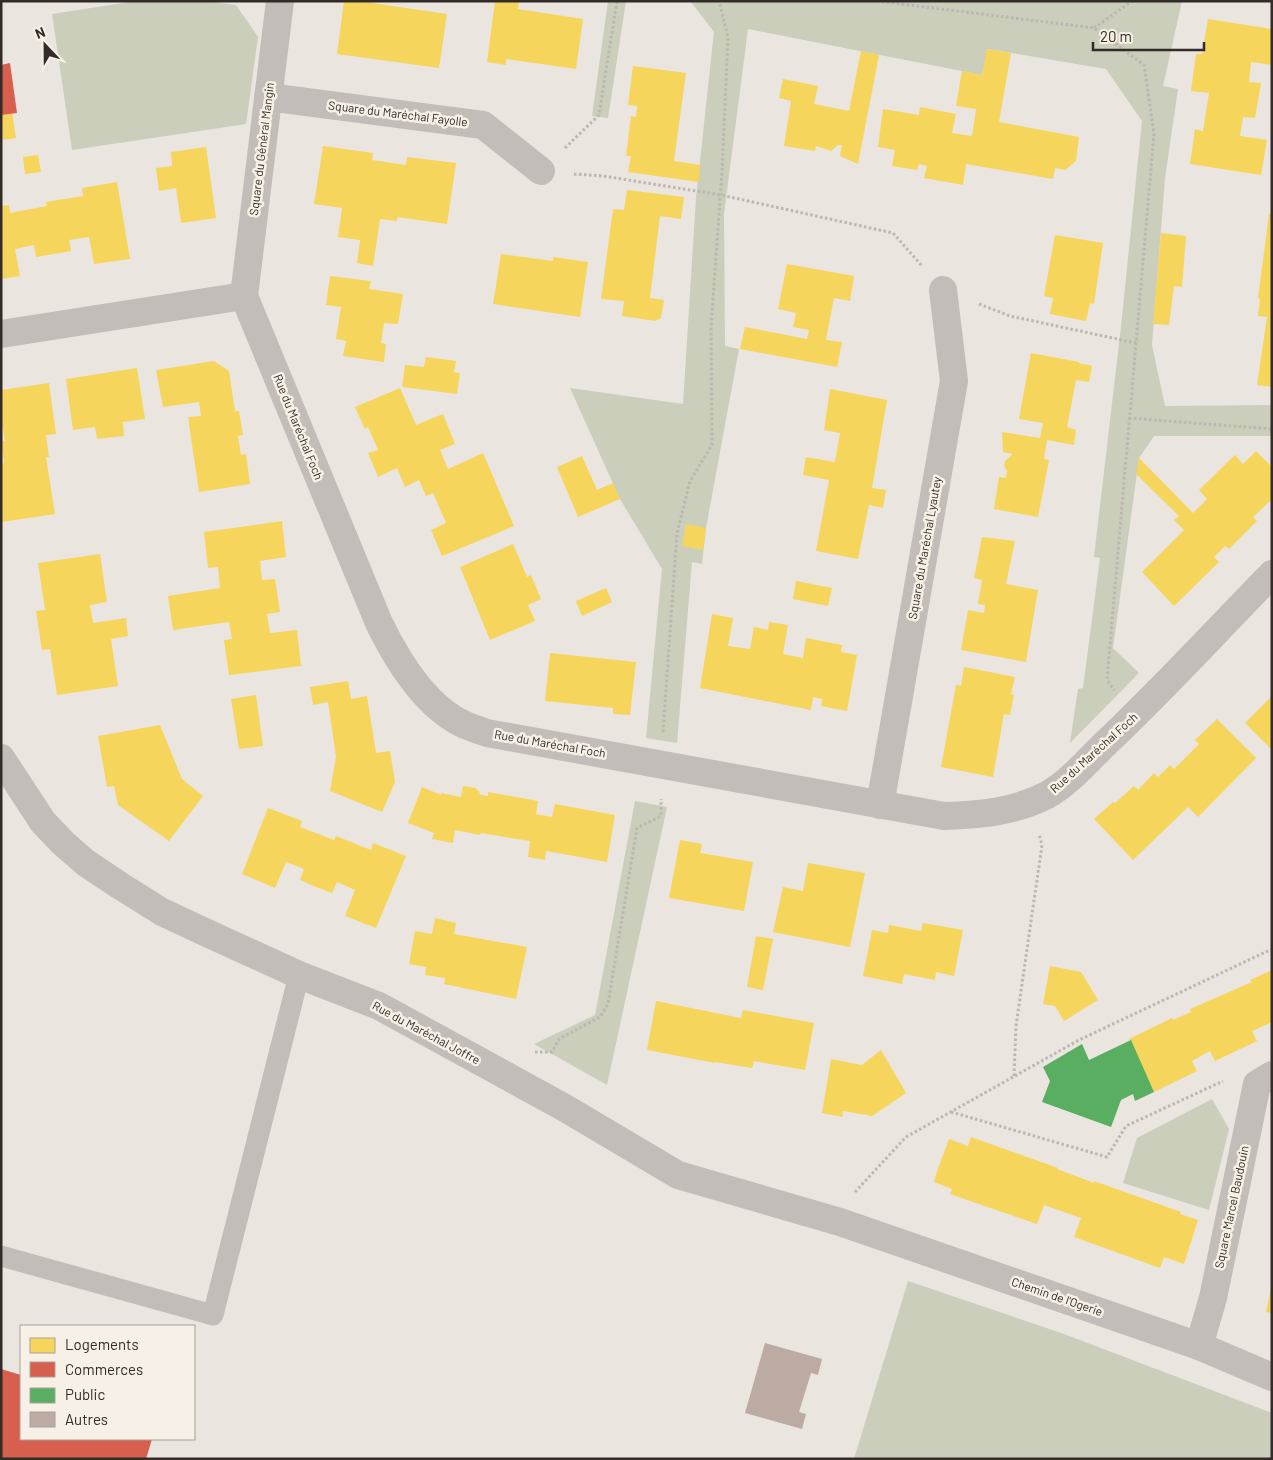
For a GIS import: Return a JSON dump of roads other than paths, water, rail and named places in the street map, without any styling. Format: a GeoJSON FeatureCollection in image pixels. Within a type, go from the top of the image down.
{"type":"FeatureCollection","features":[{"type":"Feature","properties":{"kind":"street","name":"Square du Général Mangin"},"geometry":{"type":"LineString","coordinates":[[244,296],[280,1]]}},
{"type":"Feature","properties":{"kind":"street","name":"Square du Maréchal Fayolle"},"geometry":{"type":"LineString","coordinates":[[268,97],[483,124],[541,171]]}},
{"type":"Feature","properties":{"kind":"street","name":"Square du Maréchal Lyautey"},"geometry":{"type":"LineString","coordinates":[[880,805],[954,381],[943,290]]}},
{"type":"Feature","properties":{"kind":"street"},"geometry":{"type":"LineString","coordinates":[[1,334],[244,296]]}},
{"type":"Feature","properties":{"kind":"street","name":"Rue du Maréchal Foch"},"geometry":{"type":"LineString","coordinates":[[244,296],[379,623],[390,644],[405,669],[423,692],[442,710],[464,724],[487,733],[944,816],[999,812],[1030,803],[1049,794],[1070,778],[1133,717],[1272,574]]}},
{"type":"Feature","properties":{"kind":"street","name":"Rue du Maréchal Joffre"},"geometry":{"type":"LineString","coordinates":[[1,758],[42,822],[63,843],[86,863],[162,912],[299,975],[379,1006],[565,1108],[678,1175],[840,1222]]}},
{"type":"Feature","properties":{"kind":"street","name":"Square Marcel Baudouin"},"geometry":{"type":"LineString","coordinates":[[1199,1346],[1213,1298],[1264,1080]]}},
{"type":"Feature","properties":{"kind":"street","name":"Chemin de l'Ogerie"},"geometry":{"type":"LineString","coordinates":[[840,1222],[1199,1346],[1272,1377]]}},
{"type":"Feature","properties":{"kind":"lane"},"geometry":{"type":"LineString","coordinates":[[1,1256],[213,1315],[299,975]]}}]}
